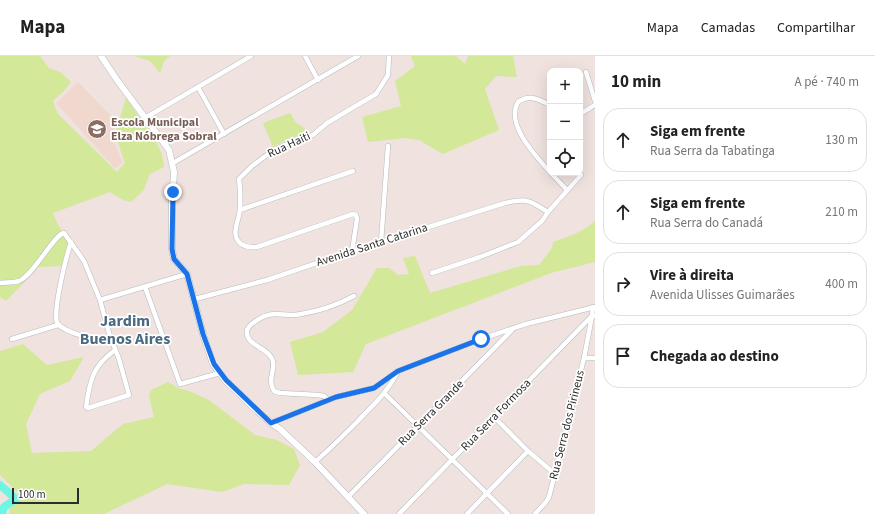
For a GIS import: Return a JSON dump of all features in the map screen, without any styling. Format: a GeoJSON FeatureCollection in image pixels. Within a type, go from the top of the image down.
{"type":"FeatureCollection","features":[{"type":"Feature","properties":{"kind":"main road"},"geometry":{"type":"LineString","coordinates":[[101,56],[169,150],[174,172],[172,203],[172,249],[174,259],[187,274],[203,334],[214,364],[220,373],[254,408],[280,429],[315,462],[364,514]]}},
{"type":"Feature","properties":{"kind":"street"},"geometry":{"type":"LineString","coordinates":[[145,118],[251,56]]}},
{"type":"Feature","properties":{"kind":"street"},"geometry":{"type":"LineString","coordinates":[[305,56],[318,80]]}},
{"type":"Feature","properties":{"kind":"street"},"geometry":{"type":"LineString","coordinates":[[173,163],[358,56]]}},
{"type":"Feature","properties":{"kind":"street","name":"Rua Haiti"},"geometry":{"type":"LineString","coordinates":[[352,251],[357,219],[355,214],[252,248],[242,245],[236,237],[236,228],[240,210],[239,179],[252,166],[279,148],[313,134],[327,123],[376,94],[388,76],[389,56]]}},
{"type":"Feature","properties":{"kind":"street"},"geometry":{"type":"LineString","coordinates":[[586,72],[595,101]]}},
{"type":"Feature","properties":{"kind":"street"},"geometry":{"type":"LineString","coordinates":[[198,87],[224,134]]}},
{"type":"Feature","properties":{"kind":"street"},"geometry":{"type":"LineString","coordinates":[[547,168],[524,141],[514,112],[518,102],[527,97],[536,98],[548,104]]}},
{"type":"Feature","properties":{"kind":"street"},"geometry":{"type":"LineString","coordinates":[[583,112],[595,105]]}},
{"type":"Feature","properties":{"kind":"street"},"geometry":{"type":"LineString","coordinates":[[381,242],[388,146]]}},
{"type":"Feature","properties":{"kind":"street"},"geometry":{"type":"LineString","coordinates":[[240,210],[353,171]]}},
{"type":"Feature","properties":{"kind":"street"},"geometry":{"type":"LineString","coordinates":[[554,176],[567,190]]}},
{"type":"Feature","properties":{"kind":"street"},"geometry":{"type":"LineString","coordinates":[[432,273],[518,242],[542,221],[548,212],[580,176]]}},
{"type":"Feature","properties":{"kind":"street","name":"Avenida Santa Catarina"},"geometry":{"type":"LineString","coordinates":[[194,299],[267,280],[352,251],[516,201],[528,200],[548,212]]}},
{"type":"Feature","properties":{"kind":"street"},"geometry":{"type":"LineString","coordinates":[[0,283],[19,281],[25,277],[60,234],[65,234],[84,261],[100,300],[129,395],[88,408],[86,407],[90,381],[94,371],[102,361],[115,350]]}},
{"type":"Feature","properties":{"kind":"street"},"geometry":{"type":"LineString","coordinates":[[72,242],[65,263],[56,321],[60,327],[91,339],[104,342],[112,341]]}},
{"type":"Feature","properties":{"kind":"street"},"geometry":{"type":"LineString","coordinates":[[100,300],[187,274]]}},
{"type":"Feature","properties":{"kind":"street"},"geometry":{"type":"LineString","coordinates":[[145,287],[180,384],[220,373]]}},
{"type":"Feature","properties":{"kind":"street"},"geometry":{"type":"LineString","coordinates":[[328,400],[324,396],[318,395],[280,393],[274,391],[270,383],[273,363],[271,357],[251,342],[247,336],[247,330],[252,323],[267,315],[278,313],[301,314],[334,306],[354,296]]}},
{"type":"Feature","properties":{"kind":"street"},"geometry":{"type":"LineString","coordinates":[[271,423],[343,394],[374,388],[398,371],[481,339],[594,307]]}},
{"type":"Feature","properties":{"kind":"street","name":"Rua Serra dos Pirineus"},"geometry":{"type":"LineString","coordinates":[[535,514],[549,497],[594,316],[594,307]]}},
{"type":"Feature","properties":{"kind":"street","name":"Rua Serra Formosa"},"geometry":{"type":"LineString","coordinates":[[399,514],[594,316]]}},
{"type":"Feature","properties":{"kind":"street"},"geometry":{"type":"LineString","coordinates":[[12,339],[58,324]]}},
{"type":"Feature","properties":{"kind":"street","name":"Rua Serra Grande"},"geometry":{"type":"LineString","coordinates":[[348,497],[513,329]]}},
{"type":"Feature","properties":{"kind":"street"},"geometry":{"type":"LineString","coordinates":[[584,358],[595,358]]}},
{"type":"Feature","properties":{"kind":"street"},"geometry":{"type":"LineString","coordinates":[[315,462],[332,448],[384,394],[398,371]]}},
{"type":"Feature","properties":{"kind":"street"},"geometry":{"type":"LineString","coordinates":[[384,394],[508,514]]}},
{"type":"Feature","properties":{"kind":"street"},"geometry":{"type":"LineString","coordinates":[[494,417],[528,451],[555,474]]}},
{"type":"Feature","properties":{"kind":"street"},"geometry":{"type":"LineString","coordinates":[[468,514],[528,451]]}},
{"type":"Feature","properties":{"kind":"shaded area","name":"Escola Municipal Elza Nóbrega Sobral"},"geometry":{"type":"Polygon","coordinates":[[[78,82],[116,121],[112,137],[123,163],[115,168],[56,103],[78,82]]]}},
{"type":"Feature","properties":{"kind":"green space"},"geometry":{"type":"Polygon","coordinates":[[[0,56],[40,56],[49,68],[60,72],[71,82],[53,101],[58,114],[117,172],[125,163],[115,134],[126,98],[156,142],[162,154],[164,167],[150,174],[143,191],[131,202],[123,200],[110,192],[53,213],[57,223],[71,244],[63,266],[39,267],[6,301],[0,297],[0,56]]]}},
{"type":"Feature","properties":{"kind":"green space"},"geometry":{"type":"Polygon","coordinates":[[[134,56],[170,56],[164,61],[160,73],[150,61],[134,56]]]}},
{"type":"Feature","properties":{"kind":"green space"},"geometry":{"type":"Polygon","coordinates":[[[411,56],[456,56],[465,64],[468,56],[513,56],[517,77],[496,76],[485,89],[499,130],[443,154],[419,140],[404,138],[368,142],[362,117],[401,106],[395,81],[415,66],[411,56]]]}},
{"type":"Feature","properties":{"kind":"green space"},"geometry":{"type":"Polygon","coordinates":[[[290,113],[296,123],[305,128],[303,134],[288,139],[273,147],[263,123],[290,113]]]}},
{"type":"Feature","properties":{"kind":"green space"},"geometry":{"type":"Polygon","coordinates":[[[595,221],[595,262],[551,273],[366,344],[353,372],[298,375],[290,342],[323,332],[352,310],[377,268],[389,268],[398,275],[409,274],[403,258],[415,256],[430,293],[521,266],[539,265],[552,248],[553,242],[580,231],[595,221]]]}},
{"type":"Feature","properties":{"kind":"green space"},"geometry":{"type":"Polygon","coordinates":[[[23,344],[47,365],[84,357],[70,381],[40,394],[26,424],[32,453],[91,451],[123,424],[154,417],[149,396],[151,390],[168,382],[178,388],[209,400],[255,435],[277,440],[294,449],[300,465],[289,485],[244,484],[222,492],[167,484],[104,514],[9,514],[10,508],[22,497],[0,475],[0,351],[23,344]]]}},
{"type":"Feature","properties":{"kind":"waterway"},"geometry":{"type":"LineString","coordinates":[[0,485],[16,499],[4,507],[2,514]]}},
{"type":"Feature","properties":{"kind":"place","name":"Escola Municipal Elza Nóbrega Sobral"},"geometry":{"type":"Point","coordinates":[97,129]}},
{"type":"Feature","properties":{"kind":"district","name":"Jardim Buenos Aires"},"geometry":{"type":"Point","coordinates":[125,330]}},
{"type":"Feature","properties":{"kind":"route"},"geometry":{"type":"LineString","coordinates":[[173,192],[171,240],[174,259],[187,274],[203,334],[214,364],[226,380],[271,423],[336,397],[379,386],[398,371],[481,339]]}}]}
